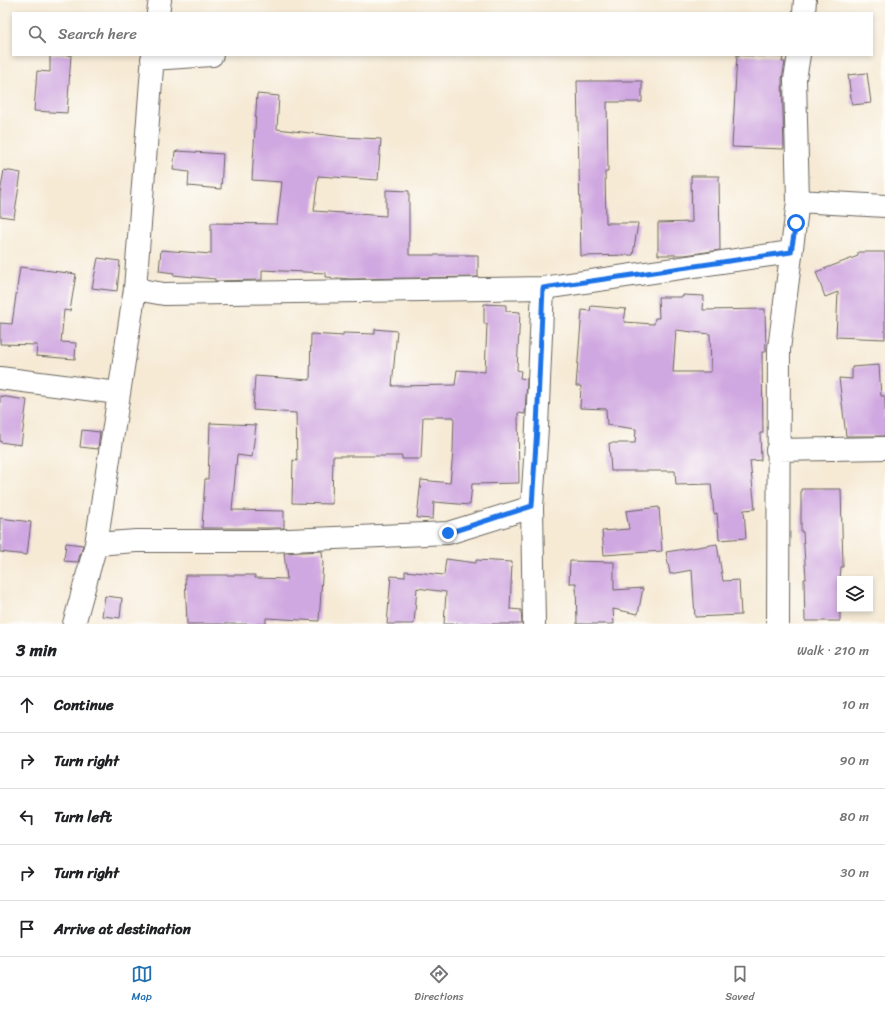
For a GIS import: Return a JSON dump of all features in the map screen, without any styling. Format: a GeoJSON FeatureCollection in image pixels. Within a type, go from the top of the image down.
{"type":"FeatureCollection","features":[{"type":"Feature","properties":{"kind":"street"},"geometry":{"type":"LineString","coordinates":[[158,12],[160,0]]}},
{"type":"Feature","properties":{"kind":"street"},"geometry":{"type":"LineString","coordinates":[[804,12],[805,0]]}},
{"type":"Feature","properties":{"kind":"street"},"geometry":{"type":"LineString","coordinates":[[74,624],[96,544],[135,289],[153,57],[182,56]]}},
{"type":"Feature","properties":{"kind":"street"},"geometry":{"type":"LineString","coordinates":[[778,624],[777,450],[779,349],[798,201],[796,78],[799,56]]}},
{"type":"Feature","properties":{"kind":"street"},"geometry":{"type":"LineString","coordinates":[[798,201],[885,206]]}},
{"type":"Feature","properties":{"kind":"street"},"geometry":{"type":"LineString","coordinates":[[135,289],[164,294],[543,288],[791,252]]}},
{"type":"Feature","properties":{"kind":"street"},"geometry":{"type":"LineString","coordinates":[[534,624],[532,506],[543,288]]}},
{"type":"Feature","properties":{"kind":"street"},"geometry":{"type":"LineString","coordinates":[[0,378],[118,393]]}},
{"type":"Feature","properties":{"kind":"street"},"geometry":{"type":"LineString","coordinates":[[777,450],[885,448]]}},
{"type":"Feature","properties":{"kind":"street"},"geometry":{"type":"LineString","coordinates":[[96,544],[136,541],[267,541],[448,533],[532,506]]}},
{"type":"Feature","properties":{"kind":"building"},"geometry":{"type":"Polygon","coordinates":[[[50,56],[71,56],[67,113],[34,111],[37,71],[50,72],[50,56]]]}},
{"type":"Feature","properties":{"kind":"building"},"geometry":{"type":"Polygon","coordinates":[[[737,56],[783,57],[782,62],[785,62],[782,79],[784,149],[732,147],[737,56]]]}},
{"type":"Feature","properties":{"kind":"building"},"geometry":{"type":"Polygon","coordinates":[[[867,73],[871,103],[852,105],[848,75],[867,73]]]}},
{"type":"Feature","properties":{"kind":"building"},"geometry":{"type":"Polygon","coordinates":[[[577,81],[642,81],[642,102],[607,102],[608,172],[605,172],[606,223],[638,223],[633,255],[581,256],[577,81]]]}},
{"type":"Feature","properties":{"kind":"building"},"geometry":{"type":"Polygon","coordinates":[[[257,94],[279,96],[277,129],[343,137],[381,139],[378,180],[318,176],[314,211],[386,216],[386,190],[409,191],[409,255],[478,255],[478,277],[350,279],[326,277],[326,273],[262,270],[262,280],[215,281],[215,279],[173,275],[174,273],[159,271],[161,250],[211,254],[211,223],[277,224],[282,182],[252,180],[257,94]]]}},
{"type":"Feature","properties":{"kind":"building"},"geometry":{"type":"Polygon","coordinates":[[[175,152],[223,154],[221,189],[188,186],[189,172],[173,170],[175,152]]]}},
{"type":"Feature","properties":{"kind":"building"},"geometry":{"type":"Polygon","coordinates":[[[4,170],[21,173],[14,218],[0,216],[0,193],[4,170]]]}},
{"type":"Feature","properties":{"kind":"building"},"geometry":{"type":"Polygon","coordinates":[[[691,176],[719,176],[720,250],[685,255],[658,255],[658,223],[692,222],[691,176]]]}},
{"type":"Feature","properties":{"kind":"building"},"geometry":{"type":"Polygon","coordinates":[[[858,252],[885,252],[885,339],[836,337],[838,292],[825,297],[816,272],[858,256],[858,252]]]}},
{"type":"Feature","properties":{"kind":"building"},"geometry":{"type":"Polygon","coordinates":[[[98,258],[120,261],[117,291],[92,288],[98,258]]]}},
{"type":"Feature","properties":{"kind":"building"},"geometry":{"type":"Polygon","coordinates":[[[20,267],[76,274],[70,311],[64,310],[61,342],[76,343],[75,359],[36,356],[37,345],[0,344],[0,323],[12,324],[20,267]]]}},
{"type":"Feature","properties":{"kind":"building"},"geometry":{"type":"Polygon","coordinates":[[[683,295],[704,296],[703,310],[765,309],[766,352],[762,352],[763,433],[760,433],[761,460],[750,461],[755,509],[744,510],[746,538],[719,540],[717,513],[714,514],[711,484],[676,485],[675,471],[611,471],[609,443],[635,443],[636,429],[607,425],[606,409],[580,408],[581,386],[576,386],[582,310],[590,311],[591,306],[626,309],[624,322],[654,324],[655,318],[659,318],[658,297],[683,297],[683,295]],[[676,330],[673,372],[711,372],[710,334],[676,330]]]}},
{"type":"Feature","properties":{"kind":"building"},"geometry":{"type":"Polygon","coordinates":[[[484,304],[506,305],[506,311],[520,312],[517,370],[521,371],[520,378],[527,379],[525,414],[518,413],[519,483],[472,484],[470,505],[434,502],[433,519],[417,518],[421,480],[450,483],[453,452],[454,417],[423,417],[421,459],[402,459],[402,456],[333,456],[332,504],[292,503],[293,460],[297,461],[296,413],[253,410],[255,376],[310,380],[311,334],[343,336],[343,333],[375,334],[375,329],[397,331],[392,386],[455,385],[457,370],[485,372],[487,324],[484,324],[484,304]]]}},
{"type":"Feature","properties":{"kind":"building"},"geometry":{"type":"Polygon","coordinates":[[[879,365],[881,396],[885,396],[885,436],[846,436],[839,378],[852,379],[852,367],[879,365]]]}},
{"type":"Feature","properties":{"kind":"building"},"geometry":{"type":"Polygon","coordinates":[[[0,396],[27,400],[21,445],[0,442],[0,396]]]}},
{"type":"Feature","properties":{"kind":"building"},"geometry":{"type":"Polygon","coordinates":[[[210,423],[256,425],[252,457],[237,455],[232,510],[284,511],[284,528],[202,528],[205,479],[208,479],[210,423]]]}},
{"type":"Feature","properties":{"kind":"building"},"geometry":{"type":"Polygon","coordinates":[[[82,430],[100,432],[98,449],[80,447],[82,430]]]}},
{"type":"Feature","properties":{"kind":"building"},"geometry":{"type":"Polygon","coordinates":[[[801,489],[841,489],[843,567],[841,567],[840,576],[837,576],[837,612],[840,612],[840,621],[805,621],[804,579],[806,579],[803,532],[801,532],[801,489]]]}},
{"type":"Feature","properties":{"kind":"building"},"geometry":{"type":"Polygon","coordinates":[[[659,507],[662,551],[604,555],[602,531],[629,529],[626,511],[659,507]]]}},
{"type":"Feature","properties":{"kind":"building"},"geometry":{"type":"Polygon","coordinates":[[[0,518],[31,522],[27,555],[0,552],[0,518]]]}},
{"type":"Feature","properties":{"kind":"building"},"geometry":{"type":"Polygon","coordinates":[[[66,543],[83,545],[78,562],[64,561],[66,543]]]}},
{"type":"Feature","properties":{"kind":"building"},"geometry":{"type":"Polygon","coordinates":[[[717,544],[723,581],[739,580],[741,615],[695,617],[692,570],[670,574],[666,552],[717,544]]]}},
{"type":"Feature","properties":{"kind":"building"},"geometry":{"type":"Polygon","coordinates":[[[322,551],[323,563],[319,621],[266,618],[266,624],[187,624],[185,575],[255,575],[255,578],[287,579],[284,553],[322,551]]]}},
{"type":"Feature","properties":{"kind":"building"},"geometry":{"type":"Polygon","coordinates":[[[446,559],[476,563],[476,560],[512,562],[510,609],[521,610],[522,624],[444,624],[446,592],[417,588],[414,624],[387,624],[391,576],[405,577],[405,571],[444,575],[446,559]]]}},
{"type":"Feature","properties":{"kind":"building"},"geometry":{"type":"Polygon","coordinates":[[[570,561],[614,562],[614,590],[643,588],[638,614],[613,609],[614,624],[577,624],[576,583],[569,583],[570,561]]]}},
{"type":"Feature","properties":{"kind":"building"},"geometry":{"type":"Polygon","coordinates":[[[105,596],[122,598],[120,618],[102,616],[105,596]]]}},
{"type":"Feature","properties":{"kind":"route"},"geometry":{"type":"LineString","coordinates":[[448,533],[532,506],[543,288],[791,252],[796,223]]}}]}
